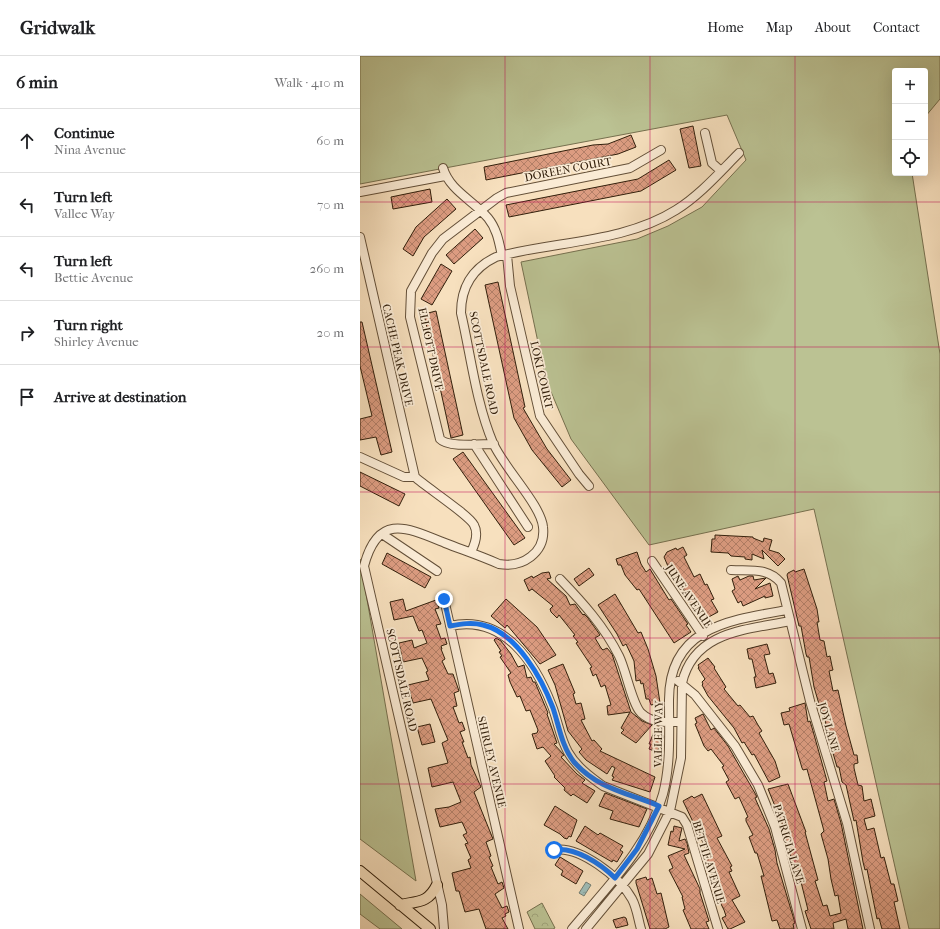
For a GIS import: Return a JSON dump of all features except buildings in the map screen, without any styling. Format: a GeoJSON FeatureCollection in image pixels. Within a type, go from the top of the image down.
{"type":"FeatureCollection","features":[{"type":"Feature","properties":{"kind":"main road"},"geometry":{"type":"LineString","coordinates":[[360,871],[430,929]]}},
{"type":"Feature","properties":{"kind":"main road"},"geometry":{"type":"LineString","coordinates":[[400,905],[426,900],[433,893],[437,885]]}},
{"type":"Feature","properties":{"kind":"street"},"geometry":{"type":"LineString","coordinates":[[705,133],[712,163],[721,171]]}},
{"type":"Feature","properties":{"kind":"street","name":"DOREEN COURT"},"geometry":{"type":"LineString","coordinates":[[481,211],[497,198],[506,193],[630,168],[661,150]]}},
{"type":"Feature","properties":{"kind":"street","name":"SCOTTSDALE ROAD"},"geometry":{"type":"LineString","coordinates":[[444,929],[444,916],[364,566],[368,550],[373,542],[389,530],[405,528],[499,564],[515,565],[530,558],[540,545],[543,537],[543,528],[537,510],[505,465],[494,444],[482,409],[461,313],[464,289],[471,276],[486,262],[505,255],[628,231],[644,226],[676,211],[691,200],[739,153]]}},
{"type":"Feature","properties":{"kind":"street"},"geometry":{"type":"LineString","coordinates":[[360,192],[445,176],[443,168]]}},
{"type":"Feature","properties":{"kind":"street","name":"LOKI COURT"},"geometry":{"type":"LineString","coordinates":[[445,176],[451,185],[481,211],[494,228],[505,255],[510,286],[540,416],[579,474],[589,486]]}},
{"type":"Feature","properties":{"kind":"street","name":"ELLIOTT DRIVE"},"geometry":{"type":"LineString","coordinates":[[481,211],[443,239],[432,253],[411,291],[410,318],[440,439],[447,443],[494,444]]}},
{"type":"Feature","properties":{"kind":"street","name":"CACHE PEAK DRIVE"},"geometry":{"type":"LineString","coordinates":[[360,237],[414,477]]}},
{"type":"Feature","properties":{"kind":"street"},"geometry":{"type":"LineString","coordinates":[[474,444],[528,527]]}},
{"type":"Feature","properties":{"kind":"street"},"geometry":{"type":"LineString","coordinates":[[360,457],[404,477],[414,477],[466,516],[474,525],[476,542],[471,552]]}},
{"type":"Feature","properties":{"kind":"street"},"geometry":{"type":"LineString","coordinates":[[382,534],[436,571]]}},
{"type":"Feature","properties":{"kind":"street","name":"JUNE AVENUE"},"geometry":{"type":"LineString","coordinates":[[652,561],[708,643]]}},
{"type":"Feature","properties":{"kind":"street","name":"JOY LANE"},"geometry":{"type":"LineString","coordinates":[[731,570],[768,572],[776,576],[781,583],[810,701],[847,823],[870,929]]}},
{"type":"Feature","properties":{"kind":"street"},"geometry":{"type":"LineString","coordinates":[[560,579],[594,617],[608,636],[628,678],[636,704],[640,711],[654,721],[681,722]]}},
{"type":"Feature","properties":{"kind":"street","name":"SHIRLEY AVENUE"},"geometry":{"type":"LineString","coordinates":[[444,599],[519,929]]}},
{"type":"Feature","properties":{"kind":"street","name":"VALLEE WAY"},"geometry":{"type":"LineString","coordinates":[[572,929],[615,878],[637,849],[659,806],[668,771],[669,698],[672,677],[678,659],[690,643],[701,633],[715,626],[736,619],[787,610]]}},
{"type":"Feature","properties":{"kind":"street","name":"VALLEE WAY"},"geometry":{"type":"LineString","coordinates":[[586,929],[648,854],[670,811],[681,758],[682,683],[684,671],[691,659],[708,643],[728,634],[790,621]]}},
{"type":"Feature","properties":{"kind":"street","name":"BETTIE AVENUE"},"geometry":{"type":"LineString","coordinates":[[450,626],[476,624],[493,629],[504,636],[525,657],[540,678],[552,708],[562,740],[573,760],[603,786],[659,806],[682,817],[687,825],[718,929]]}},
{"type":"Feature","properties":{"kind":"street","name":"PATRICIA LANE"},"geometry":{"type":"LineString","coordinates":[[672,677],[682,683],[695,695],[735,746],[758,785],[775,827],[802,929]]}},
{"type":"Feature","properties":{"kind":"street"},"geometry":{"type":"LineString","coordinates":[[554,850],[561,848],[581,855],[615,878],[632,899],[641,929]]}},
{"type":"Feature","properties":{"kind":"green space"},"geometry":{"type":"Polygon","coordinates":[[[360,56],[940,56],[940,99],[928,113],[928,68],[892,68],[892,176],[912,176],[940,354],[940,929],[909,929],[814,509],[649,545],[571,439],[546,380],[521,262],[637,239],[668,226],[702,207],[746,160],[727,115],[360,184],[360,56]]]}},
{"type":"Feature","properties":{"kind":"green space"},"geometry":{"type":"Polygon","coordinates":[[[360,559],[416,881],[360,839],[360,559]]]}},
{"type":"Feature","properties":{"kind":"green space"},"geometry":{"type":"Polygon","coordinates":[[[360,894],[402,929],[380,929],[360,914],[360,894]]]}},
{"type":"Feature","properties":{"kind":"green space"},"geometry":{"type":"Polygon","coordinates":[[[542,903],[555,928],[553,929],[535,929],[527,912],[542,903]]]}},
{"type":"Feature","properties":{"kind":"water"},"geometry":{"type":"Polygon","coordinates":[[[586,882],[591,885],[584,896],[579,893],[586,882]]]}},
{"type":"Feature","properties":{"kind":"route"},"geometry":{"type":"LineString","coordinates":[[444,599],[450,626],[465,624],[485,625],[504,636],[529,662],[540,678],[567,752],[581,769],[603,786],[659,806],[637,849],[615,878],[591,860],[581,855],[561,848],[554,850]]}}]}
